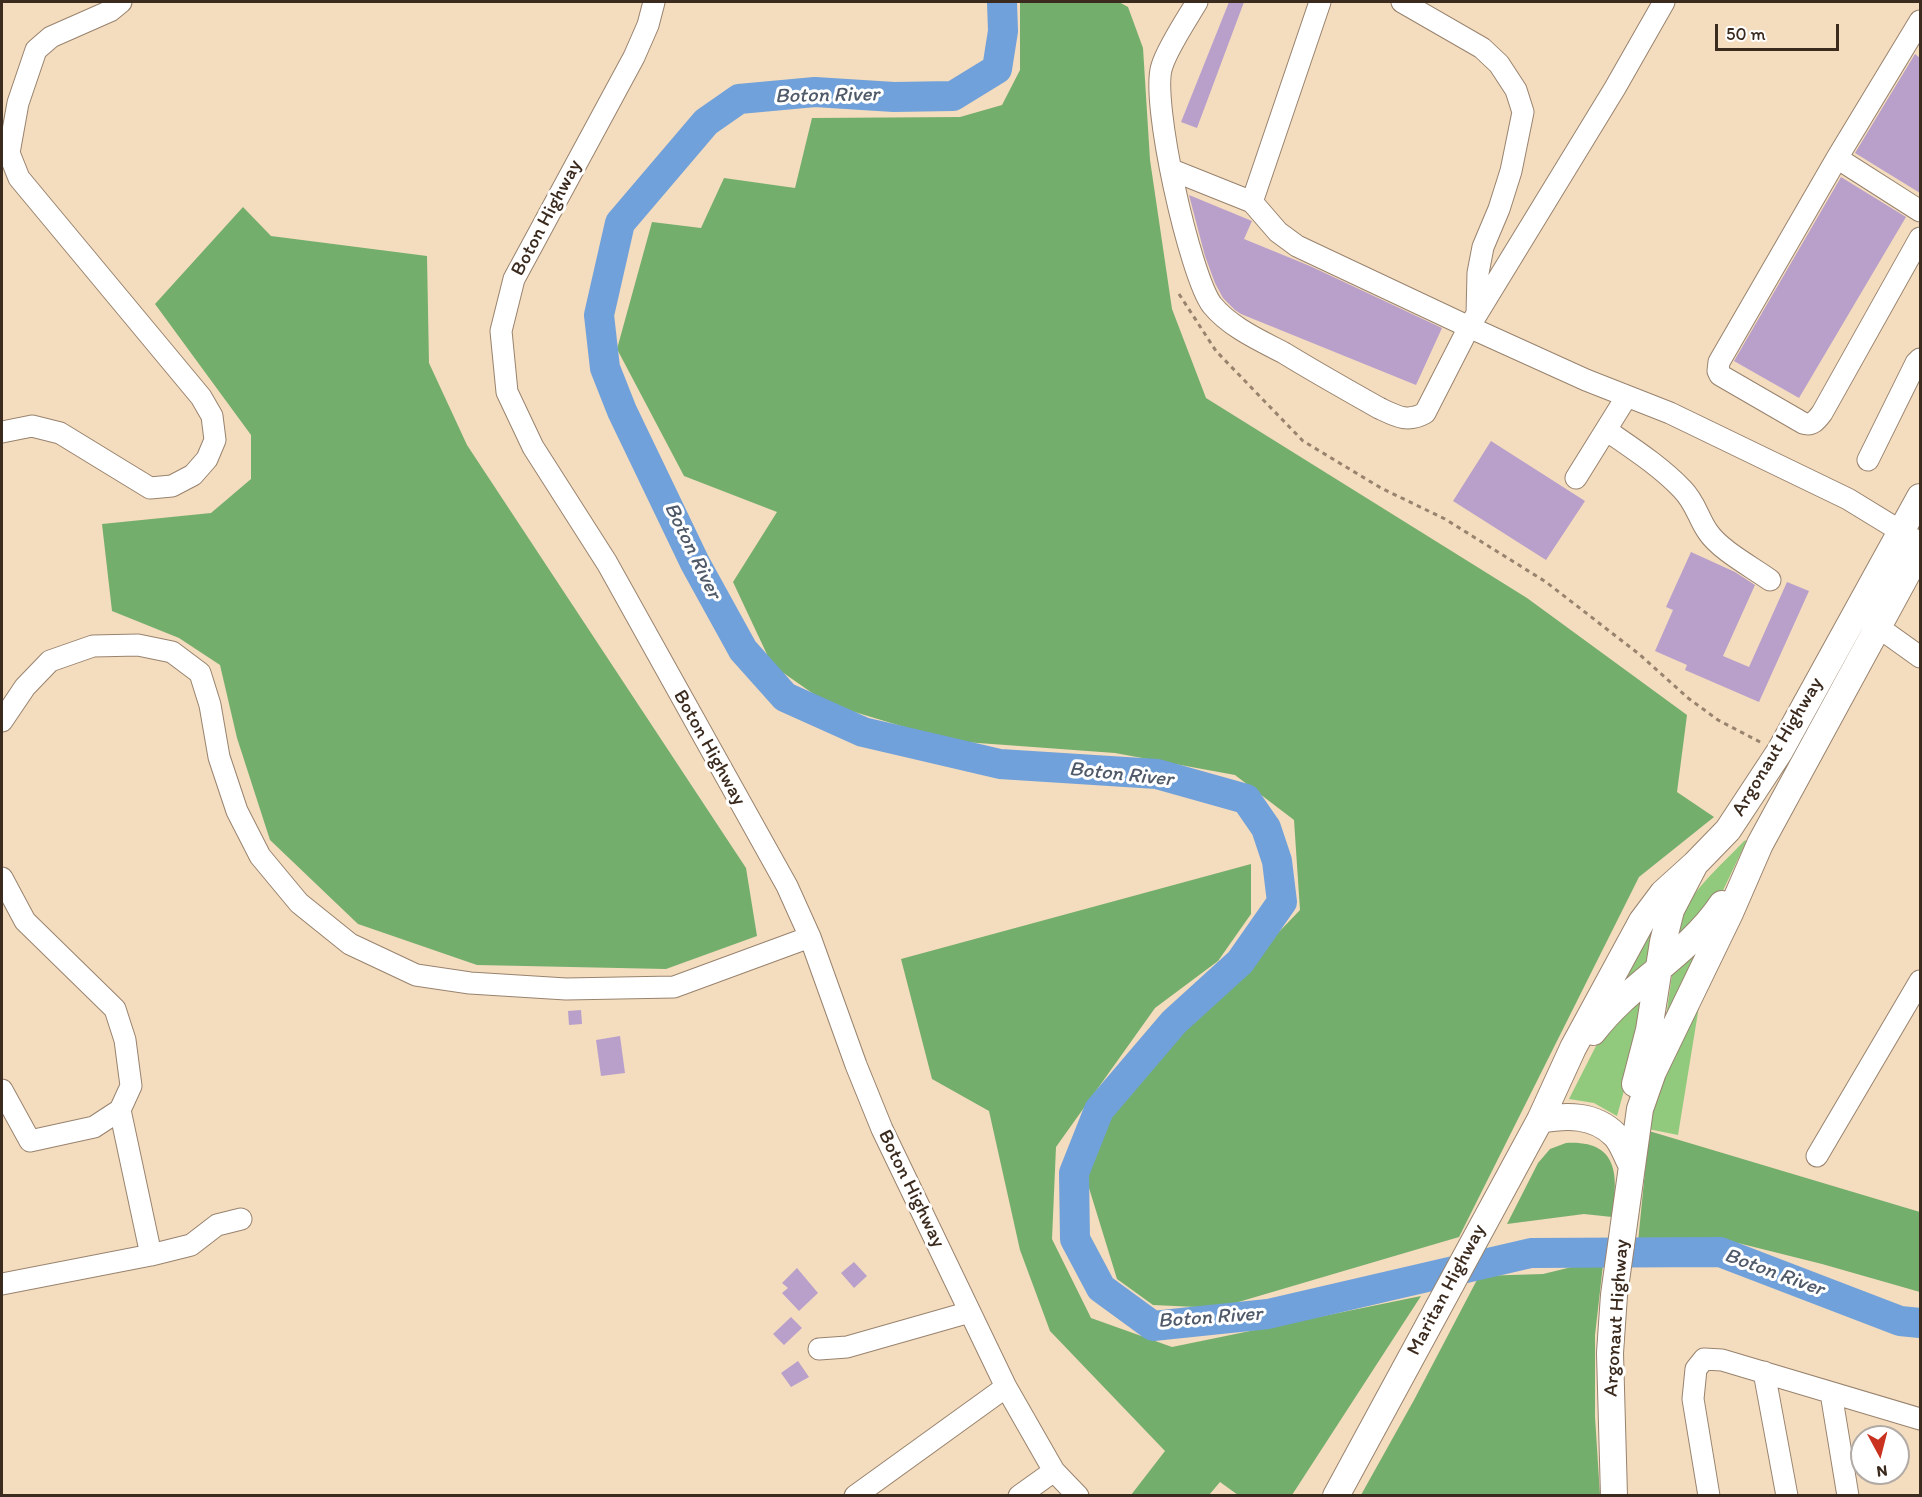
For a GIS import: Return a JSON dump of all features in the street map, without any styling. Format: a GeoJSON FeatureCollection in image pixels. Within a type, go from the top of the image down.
{"type":"FeatureCollection","features":[{"type":"Feature","properties":{"kind":"main road","name":"Argonaut Highway"},"geometry":{"type":"LineString","coordinates":[[1633,1153],[1632,1112],[1635,1081],[1650,1030],[1663,942],[1671,910],[1695,864],[1728,831],[1780,751],[1856,613],[1911,537],[1920,497]]}},
{"type":"Feature","properties":{"kind":"main road","name":"Argonaut Highway"},"geometry":{"type":"LineString","coordinates":[[1614,1496],[1610,1353],[1614,1295],[1640,1109],[1653,1072],[1730,913],[1760,844],[1920,550]]}},
{"type":"Feature","properties":{"kind":"main road","name":"Maritan Highway"},"geometry":{"type":"LineString","coordinates":[[1557,1084],[1599,1025],[1619,1002],[1690,944],[1710,922],[1760,844]]}},
{"type":"Feature","properties":{"kind":"main road","name":"Maritan Highway"},"geometry":{"type":"LineString","coordinates":[[1336,1496],[1540,1120],[1573,1048],[1642,921],[1663,893],[1695,864]]}},
{"type":"Feature","properties":{"kind":"main road"},"geometry":{"type":"LineString","coordinates":[[1540,1120],[1574,1116],[1598,1123],[1616,1136],[1633,1153]]}},
{"type":"Feature","properties":{"kind":"street"},"geometry":{"type":"LineString","coordinates":[[2,432],[32,426],[60,433],[150,488],[172,486],[193,475],[207,459],[215,440],[212,416],[201,397],[19,178],[9,153],[18,103],[36,50],[51,37],[110,11],[121,2]]}},
{"type":"Feature","properties":{"kind":"street","name":"Boton Highway"},"geometry":{"type":"LineString","coordinates":[[654,2],[648,26],[634,57],[514,279],[501,331],[507,392],[533,447],[608,563],[787,886],[810,937],[856,1065],[882,1129],[1006,1387],[1054,1471],[1077,1496]]}},
{"type":"Feature","properties":{"kind":"street"},"geometry":{"type":"LineString","coordinates":[[1197,2],[1161,66],[1163,130],[1183,226],[1205,292],[1212,305],[1231,322],[1254,337],[1379,408],[1396,416],[1414,419],[1425,413],[1473,321],[1615,88],[1664,2]]}},
{"type":"Feature","properties":{"kind":"street"},"geometry":{"type":"LineString","coordinates":[[1252,202],[1320,2]]}},
{"type":"Feature","properties":{"kind":"street"},"geometry":{"type":"LineString","coordinates":[[1402,2],[1482,48],[1499,64],[1516,90],[1523,112],[1511,171],[1483,247],[1473,321]]}},
{"type":"Feature","properties":{"kind":"street"},"geometry":{"type":"LineString","coordinates":[[1917,35],[1837,158],[1719,362],[1720,375],[1803,423],[1815,422],[1920,237]]}},
{"type":"Feature","properties":{"kind":"street"},"geometry":{"type":"LineString","coordinates":[[1837,158],[1920,211]]}},
{"type":"Feature","properties":{"kind":"street"},"geometry":{"type":"LineString","coordinates":[[1172,170],[1252,202],[1278,232],[1297,246],[1473,321],[1627,396],[1670,413],[1848,499],[1911,537]]}},
{"type":"Feature","properties":{"kind":"street"},"geometry":{"type":"LineString","coordinates":[[1868,460],[1920,359]]}},
{"type":"Feature","properties":{"kind":"street"},"geometry":{"type":"LineString","coordinates":[[1576,478],[1627,396]]}},
{"type":"Feature","properties":{"kind":"street"},"geometry":{"type":"LineString","coordinates":[[1606,430],[1659,468],[1683,490],[1698,511],[1708,533],[1722,546],[1770,580]]}},
{"type":"Feature","properties":{"kind":"street"},"geometry":{"type":"LineString","coordinates":[[1856,613],[1920,657]]}},
{"type":"Feature","properties":{"kind":"street"},"geometry":{"type":"LineString","coordinates":[[2,722],[25,687],[50,661],[93,646],[138,645],[172,652],[200,673],[210,705],[219,757],[237,810],[260,856],[299,903],[350,944],[416,975],[470,983],[566,989],[674,987],[810,937]]}},
{"type":"Feature","properties":{"kind":"street"},"geometry":{"type":"LineString","coordinates":[[2,878],[25,921],[115,1009],[125,1040],[131,1086],[120,1110],[93,1126],[30,1141],[2,1090]]}},
{"type":"Feature","properties":{"kind":"street"},"geometry":{"type":"LineString","coordinates":[[1816,1156],[1920,984]]}},
{"type":"Feature","properties":{"kind":"street"},"geometry":{"type":"LineString","coordinates":[[120,1110],[152,1255]]}},
{"type":"Feature","properties":{"kind":"street"},"geometry":{"type":"LineString","coordinates":[[2,1284],[152,1255],[191,1245],[217,1226],[241,1219]]}},
{"type":"Feature","properties":{"kind":"street"},"geometry":{"type":"LineString","coordinates":[[819,1350],[847,1347],[970,1312]]}},
{"type":"Feature","properties":{"kind":"street"},"geometry":{"type":"LineString","coordinates":[[1709,1496],[1693,1399],[1696,1370],[1704,1359],[1722,1360],[1920,1419]]}},
{"type":"Feature","properties":{"kind":"street"},"geometry":{"type":"LineString","coordinates":[[1764,1372],[1787,1496]]}},
{"type":"Feature","properties":{"kind":"street"},"geometry":{"type":"LineString","coordinates":[[855,1496],[1006,1387]]}},
{"type":"Feature","properties":{"kind":"street"},"geometry":{"type":"LineString","coordinates":[[1831,1393],[1848,1496]]}},
{"type":"Feature","properties":{"kind":"street"},"geometry":{"type":"LineString","coordinates":[[1018,1496],[1054,1471]]}},
{"type":"Feature","properties":{"kind":"path"},"geometry":{"type":"LineString","coordinates":[[1179,294],[1216,351],[1303,441],[1381,488],[1445,519],[1546,582],[1639,654],[1688,699],[1711,715],[1780,751]]}},
{"type":"Feature","properties":{"kind":"green space"},"geometry":{"type":"Polygon","coordinates":[[[1020,2],[1119,2],[1128,7],[1143,48],[1150,160],[1172,309],[1206,398],[1527,598],[1687,715],[1677,792],[1714,817],[1639,877],[1459,1237],[1218,1308],[1153,1305],[1117,1279],[1085,1175],[1110,1115],[1183,1032],[1300,910],[1294,820],[1235,775],[1115,753],[951,741],[828,704],[772,665],[733,582],[777,512],[684,476],[617,349],[652,222],[701,228],[724,178],[795,188],[812,118],[960,117],[1002,105],[1020,70],[1020,2]]]}},
{"type":"Feature","properties":{"kind":"green space"},"geometry":{"type":"Polygon","coordinates":[[[243,207],[271,236],[427,256],[429,363],[467,445],[746,868],[757,936],[666,969],[477,965],[358,924],[270,840],[237,738],[220,665],[179,638],[112,611],[102,524],[211,513],[251,479],[251,435],[155,304],[243,207]]]}},
{"type":"Feature","properties":{"kind":"green space"},"geometry":{"type":"Polygon","coordinates":[[[1747,840],[1718,901],[1674,951],[1680,923],[1688,903],[1710,875],[1747,840]]]}},
{"type":"Feature","properties":{"kind":"green space"},"geometry":{"type":"Polygon","coordinates":[[[1251,864],[1251,914],[1218,961],[1155,1008],[1056,1147],[1052,1239],[1091,1318],[1172,1347],[1421,1296],[1292,1495],[1238,1495],[1220,1482],[1209,1495],[1131,1495],[1165,1451],[1050,1331],[1020,1250],[989,1111],[932,1079],[901,959],[1251,864]]]}},
{"type":"Feature","properties":{"kind":"green space"},"geometry":{"type":"Polygon","coordinates":[[[1668,907],[1653,967],[1624,993],[1623,978],[1649,933],[1668,907]]]}},
{"type":"Feature","properties":{"kind":"green space"},"geometry":{"type":"Polygon","coordinates":[[[1717,928],[1666,1017],[1673,968],[1717,928]]]}},
{"type":"Feature","properties":{"kind":"green space"},"geometry":{"type":"Polygon","coordinates":[[[1652,989],[1617,1116],[1594,1103],[1569,1099],[1598,1042],[1652,989]]]}},
{"type":"Feature","properties":{"kind":"green space"},"geometry":{"type":"Polygon","coordinates":[[[1700,1000],[1678,1135],[1648,1129],[1664,1073],[1700,1000]]]}},
{"type":"Feature","properties":{"kind":"green space"},"geometry":{"type":"Polygon","coordinates":[[[1649,1131],[1920,1212],[1920,1292],[1738,1243],[1638,1242],[1649,1131]]]}},
{"type":"Feature","properties":{"kind":"green space"},"geometry":{"type":"Polygon","coordinates":[[[1566,1143],[1584,1144],[1597,1148],[1612,1164],[1615,1188],[1612,1217],[1584,1214],[1507,1224],[1538,1163],[1550,1149],[1566,1143]]]}},
{"type":"Feature","properties":{"kind":"green space"},"geometry":{"type":"Polygon","coordinates":[[[1604,1256],[1595,1335],[1595,1417],[1600,1495],[1361,1495],[1479,1276],[1543,1274],[1604,1256]]]}},
{"type":"Feature","properties":{"kind":"building"},"geometry":{"type":"Polygon","coordinates":[[[1229,2],[1244,2],[1197,128],[1181,122],[1229,2]]]}},
{"type":"Feature","properties":{"kind":"building"},"geometry":{"type":"Polygon","coordinates":[[[1915,54],[1920,58],[1920,193],[1855,153],[1915,54]]]}},
{"type":"Feature","properties":{"kind":"building"},"geometry":{"type":"Polygon","coordinates":[[[1841,177],[1906,217],[1799,398],[1734,361],[1841,177]]]}},
{"type":"Feature","properties":{"kind":"building"},"geometry":{"type":"Polygon","coordinates":[[[1189,195],[1252,221],[1244,239],[1310,266],[1442,328],[1416,385],[1235,310],[1223,298],[1215,283],[1205,256],[1189,195]]]}},
{"type":"Feature","properties":{"kind":"building"},"geometry":{"type":"Polygon","coordinates":[[[1491,441],[1585,501],[1546,560],[1453,501],[1491,441]]]}},
{"type":"Feature","properties":{"kind":"building"},"geometry":{"type":"Polygon","coordinates":[[[1691,552],[1735,572],[1755,585],[1723,656],[1749,667],[1787,582],[1809,591],[1759,702],[1685,670],[1687,665],[1655,651],[1673,610],[1666,607],[1691,552]]]}},
{"type":"Feature","properties":{"kind":"building"},"geometry":{"type":"Polygon","coordinates":[[[581,1010],[582,1024],[569,1025],[568,1011],[581,1010]]]}},
{"type":"Feature","properties":{"kind":"building"},"geometry":{"type":"Polygon","coordinates":[[[620,1036],[625,1073],[601,1076],[596,1040],[620,1036]]]}},
{"type":"Feature","properties":{"kind":"building"},"geometry":{"type":"Polygon","coordinates":[[[854,1262],[867,1276],[854,1288],[841,1273],[854,1262]]]}},
{"type":"Feature","properties":{"kind":"building"},"geometry":{"type":"Polygon","coordinates":[[[797,1268],[818,1293],[799,1311],[782,1293],[788,1288],[782,1283],[797,1268]]]}},
{"type":"Feature","properties":{"kind":"building"},"geometry":{"type":"Polygon","coordinates":[[[791,1317],[802,1328],[784,1345],[773,1334],[791,1317]]]}},
{"type":"Feature","properties":{"kind":"building"},"geometry":{"type":"Polygon","coordinates":[[[798,1361],[809,1377],[791,1387],[781,1373],[798,1361]]]}},
{"type":"Feature","properties":{"kind":"waterway","name":"Boton River"},"geometry":{"type":"LineString","coordinates":[[1002,2],[1003,31],[997,69],[953,96],[894,97],[815,92],[739,99],[706,122],[620,223],[599,315],[605,368],[622,411],[695,563],[743,650],[785,697],[863,732],[1000,764],[1157,774],[1246,799],[1266,828],[1277,861],[1282,902],[1240,962],[1174,1022],[1099,1110],[1074,1173],[1075,1239],[1101,1288],[1153,1326],[1268,1314],[1531,1253],[1720,1252],[1900,1321],[1920,1323]]}}]}
